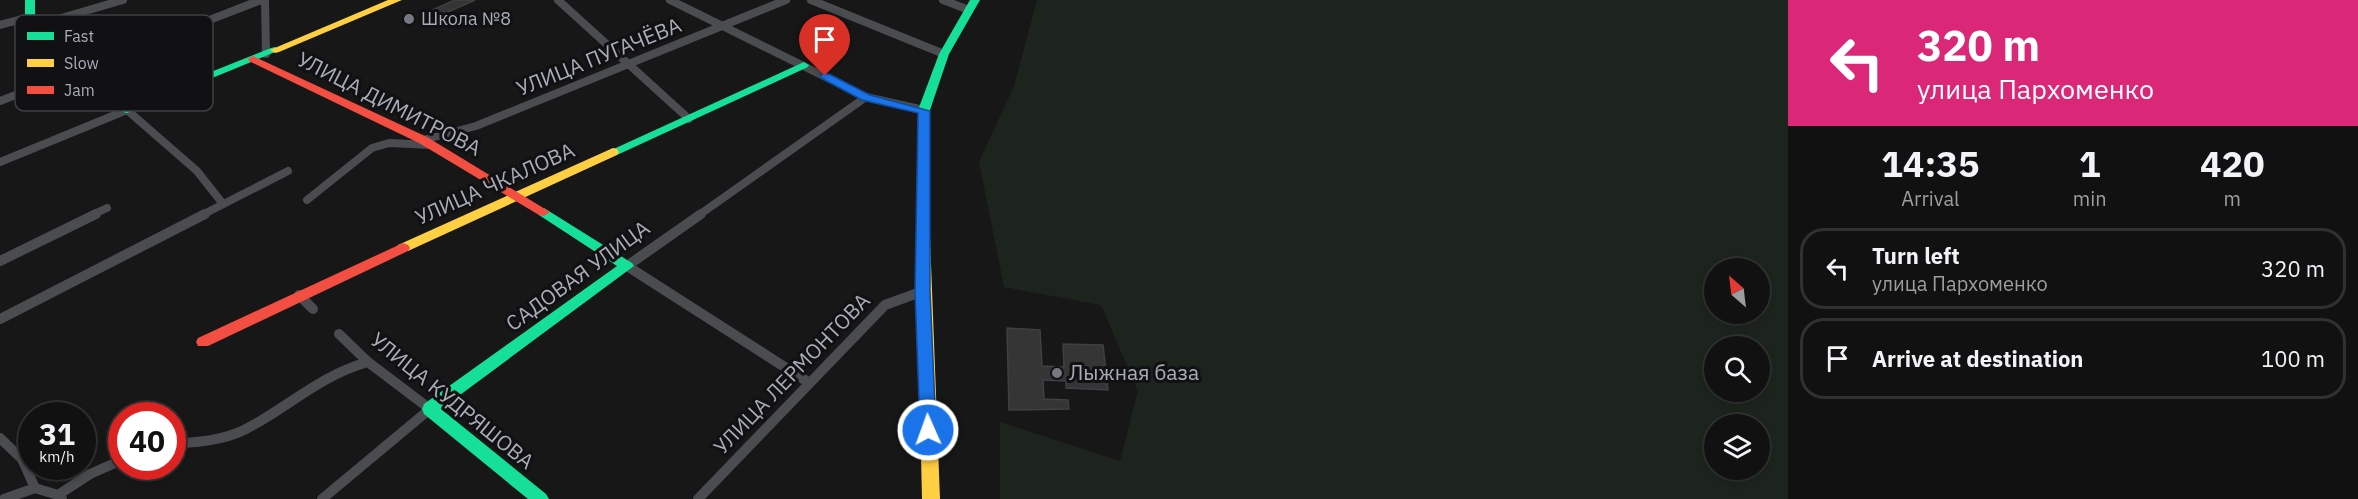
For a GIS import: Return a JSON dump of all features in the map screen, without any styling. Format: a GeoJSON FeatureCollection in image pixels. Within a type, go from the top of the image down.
{"type":"FeatureCollection","features":[{"type":"Feature","properties":{"kind":"street"},"geometry":{"type":"LineString","coordinates":[[30,0],[31,15]]}},
{"type":"Feature","properties":{"kind":"street"},"geometry":{"type":"LineString","coordinates":[[61,15],[123,0]]}},
{"type":"Feature","properties":{"kind":"street"},"geometry":{"type":"LineString","coordinates":[[213,19],[263,0],[259,57]]}},
{"type":"Feature","properties":{"kind":"street"},"geometry":{"type":"LineString","coordinates":[[213,76],[397,0]]}},
{"type":"Feature","properties":{"kind":"street"},"geometry":{"type":"LineString","coordinates":[[558,0],[688,119]]}},
{"type":"Feature","properties":{"kind":"street"},"geometry":{"type":"LineString","coordinates":[[670,0],[866,98],[924,111]]}},
{"type":"Feature","properties":{"kind":"street","name":"УЛИЦА ПУГАЧЁВА"},"geometry":{"type":"LineString","coordinates":[[307,200],[372,148],[389,143],[428,142],[476,126],[725,27],[786,0]]}},
{"type":"Feature","properties":{"kind":"street"},"geometry":{"type":"LineString","coordinates":[[811,0],[944,54]]}},
{"type":"Feature","properties":{"kind":"street"},"geometry":{"type":"LineString","coordinates":[[931,499],[922,291],[924,111],[944,54],[972,5],[943,0]]}},
{"type":"Feature","properties":{"kind":"street"},"geometry":{"type":"LineString","coordinates":[[0,25],[15,24]]}},
{"type":"Feature","properties":{"kind":"street","name":"УЛИЦА ДИМИТРОВА"},"geometry":{"type":"LineString","coordinates":[[259,57],[428,142],[520,196],[808,382]]}},
{"type":"Feature","properties":{"kind":"street","name":"УЛИЦА ЧКАЛОВА"},"geometry":{"type":"LineString","coordinates":[[203,342],[299,295],[804,65]]}},
{"type":"Feature","properties":{"kind":"street"},"geometry":{"type":"LineString","coordinates":[[0,101],[15,95]]}},
{"type":"Feature","properties":{"kind":"street","name":"САДОВАЯ УЛИЦА"},"geometry":{"type":"LineString","coordinates":[[321,499],[430,409],[627,266],[866,98]]}},
{"type":"Feature","properties":{"kind":"street"},"geometry":{"type":"LineString","coordinates":[[0,162],[126,111]]}},
{"type":"Feature","properties":{"kind":"street"},"geometry":{"type":"LineString","coordinates":[[129,111],[197,171],[223,204]]}},
{"type":"Feature","properties":{"kind":"street"},"geometry":{"type":"LineString","coordinates":[[0,319],[288,171]]}},
{"type":"Feature","properties":{"kind":"street"},"geometry":{"type":"LineString","coordinates":[[0,261],[107,208]]}},
{"type":"Feature","properties":{"kind":"street","name":"УЛИЦА ЛЕРМОНТОВА"},"geometry":{"type":"LineString","coordinates":[[698,499],[885,304],[922,291]]}},
{"type":"Feature","properties":{"kind":"street"},"geometry":{"type":"LineString","coordinates":[[299,295],[313,309]]}},
{"type":"Feature","properties":{"kind":"street","name":"УЛИЦА КУДРЯШОВА"},"geometry":{"type":"LineString","coordinates":[[339,334],[368,362],[430,409],[540,499]]}},
{"type":"Feature","properties":{"kind":"street"},"geometry":{"type":"LineString","coordinates":[[186,443],[214,440],[243,430],[340,370],[368,362]]}},
{"type":"Feature","properties":{"kind":"street"},"geometry":{"type":"LineString","coordinates":[[0,438],[19,452],[29,469],[34,488]]}},
{"type":"Feature","properties":{"kind":"street"},"geometry":{"type":"LineString","coordinates":[[4,499],[34,488],[60,497],[90,474],[108,466]]}},
{"type":"Feature","properties":{"kind":"shaded area"},"geometry":{"type":"Polygon","coordinates":[[[1037,0],[1788,0],[1788,499],[1000,499],[1000,422],[1120,461],[1138,391],[1101,305],[1004,287],[979,162],[1014,86],[1037,0]]]}},
{"type":"Feature","properties":{"kind":"building"},"geometry":{"type":"Polygon","coordinates":[[[455,0],[475,0],[439,16],[430,11],[455,0]]]}},
{"type":"Feature","properties":{"kind":"building","name":"Лыжная база"},"geometry":{"type":"Polygon","coordinates":[[[1007,328],[1040,330],[1042,366],[1064,367],[1063,344],[1103,345],[1108,390],[1066,388],[1066,381],[1043,380],[1044,399],[1068,400],[1069,409],[1009,410],[1007,328]]]}},
{"type":"Feature","properties":{"kind":"traffic: fast"},"geometry":{"type":"LineString","coordinates":[[30,0],[30,15]]}},
{"type":"Feature","properties":{"kind":"traffic: fast"},"geometry":{"type":"LineString","coordinates":[[923,237],[924,110],[944,54],[975,0]]}},
{"type":"Feature","properties":{"kind":"traffic: fast"},"geometry":{"type":"LineString","coordinates":[[213,75],[275,50]]}},
{"type":"Feature","properties":{"kind":"traffic: fast"},"geometry":{"type":"LineString","coordinates":[[613,152],[804,65]]}},
{"type":"Feature","properties":{"kind":"traffic: fast"},"geometry":{"type":"LineString","coordinates":[[540,499],[430,409],[627,266],[544,212]]}},
{"type":"Feature","properties":{"kind":"traffic: slow"},"geometry":{"type":"LineString","coordinates":[[275,50],[397,0]]}},
{"type":"Feature","properties":{"kind":"traffic: slow"},"geometry":{"type":"LineString","coordinates":[[403,248],[613,152]]}},
{"type":"Feature","properties":{"kind":"traffic: slow"},"geometry":{"type":"LineString","coordinates":[[923,237],[931,499]]}},
{"type":"Feature","properties":{"kind":"traffic: jam"},"geometry":{"type":"LineString","coordinates":[[253,59],[423,140],[544,212]]}},
{"type":"Feature","properties":{"kind":"traffic: jam"},"geometry":{"type":"LineString","coordinates":[[203,342],[403,248]]}},
{"type":"Feature","properties":{"kind":"place","name":"Школа №8"},"geometry":{"type":"Point","coordinates":[409,19]}},
{"type":"Feature","properties":{"kind":"place","name":"Лыжная база"},"geometry":{"type":"Point","coordinates":[1057,373]}},
{"type":"Feature","properties":{"kind":"route"},"geometry":{"type":"LineString","coordinates":[[825,76],[866,98],[924,111],[922,291],[928,430]]}}]}
